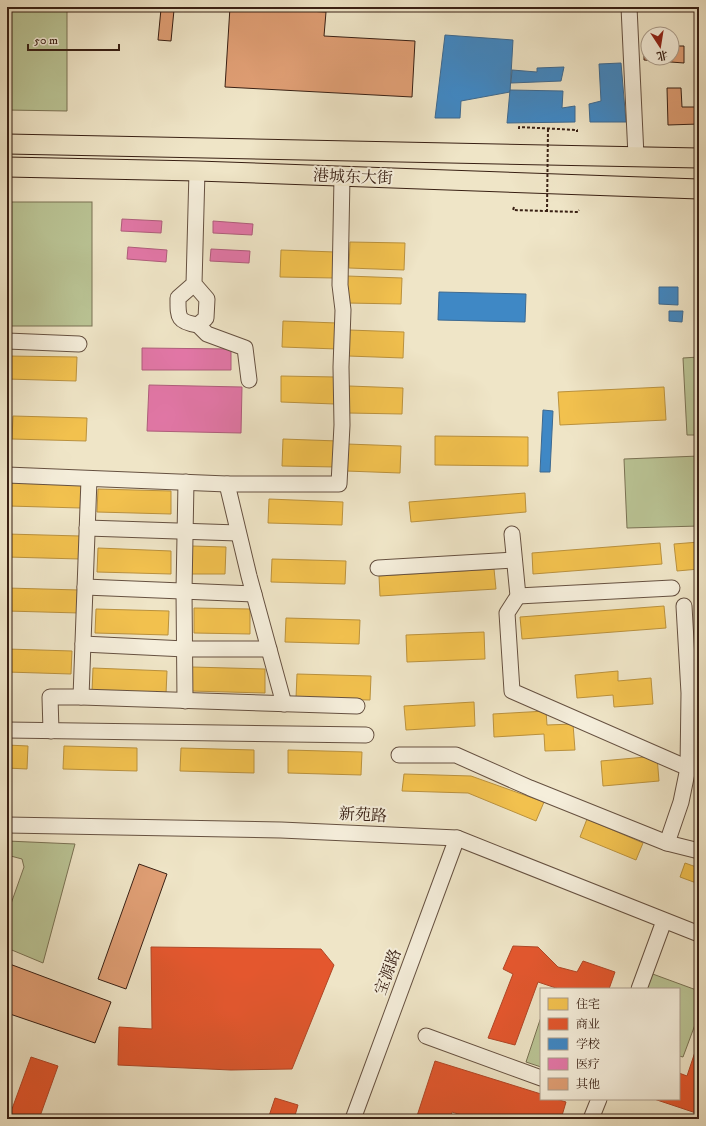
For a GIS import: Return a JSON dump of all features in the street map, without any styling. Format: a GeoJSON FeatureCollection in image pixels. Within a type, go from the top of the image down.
{"type":"FeatureCollection","features":[{"type":"Feature","properties":{"kind":"main road","name":"港城东大街"},"geometry":{"type":"LineString","coordinates":[[7,144],[699,158]]}},
{"type":"Feature","properties":{"kind":"main road","name":"港城东大街"},"geometry":{"type":"LineString","coordinates":[[7,167],[197,171],[699,189]]}},
{"type":"Feature","properties":{"kind":"street"},"geometry":{"type":"LineString","coordinates":[[628,7],[636,156]]}},
{"type":"Feature","properties":{"kind":"street"},"geometry":{"type":"LineString","coordinates":[[197,171],[194,284],[207,299],[206,318],[198,325]]}},
{"type":"Feature","properties":{"kind":"street"},"geometry":{"type":"LineString","coordinates":[[7,475],[226,484],[340,484],[342,425],[342,310],[340,285],[342,177]]}},
{"type":"Feature","properties":{"kind":"street"},"geometry":{"type":"LineString","coordinates":[[194,284],[178,298],[180,317],[185,323],[198,325],[207,334],[245,348],[249,380]]}},
{"type":"Feature","properties":{"kind":"street"},"geometry":{"type":"LineString","coordinates":[[7,341],[79,344]]}},
{"type":"Feature","properties":{"kind":"street"},"geometry":{"type":"LineString","coordinates":[[81,696],[89,479]]}},
{"type":"Feature","properties":{"kind":"street"},"geometry":{"type":"LineString","coordinates":[[185,701],[184,591],[186,482]]}},
{"type":"Feature","properties":{"kind":"street"},"geometry":{"type":"LineString","coordinates":[[226,484],[284,704]]}},
{"type":"Feature","properties":{"kind":"street"},"geometry":{"type":"LineString","coordinates":[[87,528],[238,533]]}},
{"type":"Feature","properties":{"kind":"street"},"geometry":{"type":"LineString","coordinates":[[512,534],[518,596],[506,613],[512,691],[688,768]]}},
{"type":"Feature","properties":{"kind":"street"},"geometry":{"type":"LineString","coordinates":[[378,568],[514,560]]}},
{"type":"Feature","properties":{"kind":"street"},"geometry":{"type":"LineString","coordinates":[[85,587],[254,594]]}},
{"type":"Feature","properties":{"kind":"street"},"geometry":{"type":"LineString","coordinates":[[518,596],[672,588]]}},
{"type":"Feature","properties":{"kind":"street"},"geometry":{"type":"LineString","coordinates":[[667,844],[681,802],[688,768],[689,693],[684,606]]}},
{"type":"Feature","properties":{"kind":"street"},"geometry":{"type":"LineString","coordinates":[[83,644],[185,649],[269,649]]}},
{"type":"Feature","properties":{"kind":"street"},"geometry":{"type":"LineString","coordinates":[[51,730],[50,697],[81,696],[185,701],[357,706]]}},
{"type":"Feature","properties":{"kind":"street"},"geometry":{"type":"LineString","coordinates":[[7,730],[366,735]]}},
{"type":"Feature","properties":{"kind":"street"},"geometry":{"type":"LineString","coordinates":[[398,754],[456,755],[530,788],[667,844],[699,851]]}},
{"type":"Feature","properties":{"kind":"street","name":"新苑路"},"geometry":{"type":"LineString","coordinates":[[7,825],[281,830],[457,838],[699,934]]}},
{"type":"Feature","properties":{"kind":"street","name":"宝源路"},"geometry":{"type":"LineString","coordinates":[[353,1119],[457,838]]}},
{"type":"Feature","properties":{"kind":"street"},"geometry":{"type":"LineString","coordinates":[[639,988],[664,921]]}},
{"type":"Feature","properties":{"kind":"street"},"geometry":{"type":"LineString","coordinates":[[426,1036],[540,1078]]}},
{"type":"Feature","properties":{"kind":"street"},"geometry":{"type":"LineString","coordinates":[[591,1119],[599,1100]]}},
{"type":"Feature","properties":{"kind":"path"},"geometry":{"type":"LineString","coordinates":[[519,130],[519,127],[578,130],[577,132]]}},
{"type":"Feature","properties":{"kind":"path"},"geometry":{"type":"LineString","coordinates":[[547,212],[548,128]]}},
{"type":"Feature","properties":{"kind":"path"},"geometry":{"type":"LineString","coordinates":[[514,207],[513,210],[547,212],[578,212],[579,210]]}},
{"type":"Feature","properties":{"kind":"green space"},"geometry":{"type":"Polygon","coordinates":[[[7,7],[67,7],[67,111],[7,110],[7,7]]]}},
{"type":"Feature","properties":{"kind":"green space"},"geometry":{"type":"Polygon","coordinates":[[[7,202],[92,202],[92,326],[7,326],[7,202]]]}},
{"type":"Feature","properties":{"kind":"green space"},"geometry":{"type":"Polygon","coordinates":[[[699,357],[699,435],[687,435],[683,358],[699,357]]]}},
{"type":"Feature","properties":{"kind":"green space"},"geometry":{"type":"Polygon","coordinates":[[[699,456],[699,526],[627,528],[624,459],[699,456]]]}},
{"type":"Feature","properties":{"kind":"green space"},"geometry":{"type":"Polygon","coordinates":[[[7,841],[75,844],[43,963],[7,948],[7,915],[24,867],[22,859],[7,855],[7,841]]]}},
{"type":"Feature","properties":{"kind":"green space"},"geometry":{"type":"Polygon","coordinates":[[[650,973],[699,991],[699,1014],[683,1057],[680,1056],[680,988],[645,988],[650,973]]]}},
{"type":"Feature","properties":{"kind":"green space"},"geometry":{"type":"Polygon","coordinates":[[[540,1020],[540,1067],[526,1062],[540,1020]]]}},
{"type":"Feature","properties":{"kind":"building: 住宅"},"geometry":{"type":"Polygon","coordinates":[[[699,7],[699,9],[648,8],[699,7]]]}},
{"type":"Feature","properties":{"kind":"building: 住宅"},"geometry":{"type":"Polygon","coordinates":[[[350,242],[405,243],[404,270],[349,268],[350,242]]]}},
{"type":"Feature","properties":{"kind":"building: 住宅"},"geometry":{"type":"Polygon","coordinates":[[[281,250],[335,252],[334,278],[280,277],[281,250]]]}},
{"type":"Feature","properties":{"kind":"building: 住宅"},"geometry":{"type":"Polygon","coordinates":[[[347,276],[402,278],[401,304],[347,303],[347,276]]]}},
{"type":"Feature","properties":{"kind":"building: 住宅"},"geometry":{"type":"Polygon","coordinates":[[[283,321],[337,323],[337,349],[282,347],[283,321]]]}},
{"type":"Feature","properties":{"kind":"building: 住宅"},"geometry":{"type":"Polygon","coordinates":[[[349,330],[404,332],[403,358],[348,356],[349,330]]]}},
{"type":"Feature","properties":{"kind":"building: 住宅"},"geometry":{"type":"Polygon","coordinates":[[[7,356],[77,357],[76,381],[7,379],[7,356]]]}},
{"type":"Feature","properties":{"kind":"building: 住宅"},"geometry":{"type":"Polygon","coordinates":[[[281,376],[336,377],[335,404],[281,402],[281,376]]]}},
{"type":"Feature","properties":{"kind":"building: 住宅"},"geometry":{"type":"Polygon","coordinates":[[[349,386],[403,388],[402,414],[348,413],[349,386]]]}},
{"type":"Feature","properties":{"kind":"building: 住宅"},"geometry":{"type":"Polygon","coordinates":[[[664,387],[666,420],[560,425],[558,392],[664,387]]]}},
{"type":"Feature","properties":{"kind":"building: 住宅"},"geometry":{"type":"Polygon","coordinates":[[[13,416],[87,418],[86,441],[12,439],[13,416]]]}},
{"type":"Feature","properties":{"kind":"building: 住宅"},"geometry":{"type":"Polygon","coordinates":[[[435,436],[528,437],[528,466],[435,465],[435,436]]]}},
{"type":"Feature","properties":{"kind":"building: 住宅"},"geometry":{"type":"Polygon","coordinates":[[[283,439],[338,441],[337,467],[282,466],[283,439]]]}},
{"type":"Feature","properties":{"kind":"building: 住宅"},"geometry":{"type":"Polygon","coordinates":[[[347,444],[401,446],[400,473],[346,471],[347,444]]]}},
{"type":"Feature","properties":{"kind":"building: 住宅"},"geometry":{"type":"Polygon","coordinates":[[[9,482],[82,484],[81,508],[8,506],[9,482]]]}},
{"type":"Feature","properties":{"kind":"building: 住宅"},"geometry":{"type":"Polygon","coordinates":[[[98,489],[171,491],[171,514],[97,512],[98,489]]]}},
{"type":"Feature","properties":{"kind":"building: 住宅"},"geometry":{"type":"Polygon","coordinates":[[[525,493],[526,512],[411,522],[409,502],[525,493]]]}},
{"type":"Feature","properties":{"kind":"building: 住宅"},"geometry":{"type":"Polygon","coordinates":[[[269,499],[343,502],[342,525],[268,523],[269,499]]]}},
{"type":"Feature","properties":{"kind":"building: 住宅"},"geometry":{"type":"Polygon","coordinates":[[[7,534],[80,536],[80,559],[7,557],[7,534]]]}},
{"type":"Feature","properties":{"kind":"building: 住宅"},"geometry":{"type":"Polygon","coordinates":[[[699,542],[699,569],[677,571],[674,544],[699,542]]]}},
{"type":"Feature","properties":{"kind":"building: 住宅"},"geometry":{"type":"Polygon","coordinates":[[[660,543],[662,564],[533,574],[532,553],[660,543]]]}},
{"type":"Feature","properties":{"kind":"building: 住宅"},"geometry":{"type":"Polygon","coordinates":[[[192,546],[226,547],[225,574],[191,574],[192,546]]]}},
{"type":"Feature","properties":{"kind":"building: 住宅"},"geometry":{"type":"Polygon","coordinates":[[[98,548],[171,551],[171,574],[97,572],[98,548]]]}},
{"type":"Feature","properties":{"kind":"building: 住宅"},"geometry":{"type":"Polygon","coordinates":[[[272,559],[346,561],[345,584],[271,582],[272,559]]]}},
{"type":"Feature","properties":{"kind":"building: 住宅"},"geometry":{"type":"Polygon","coordinates":[[[494,569],[496,589],[380,596],[379,576],[494,569]]]}},
{"type":"Feature","properties":{"kind":"building: 住宅"},"geometry":{"type":"Polygon","coordinates":[[[7,588],[79,590],[79,613],[7,611],[7,588]]]}},
{"type":"Feature","properties":{"kind":"building: 住宅"},"geometry":{"type":"Polygon","coordinates":[[[664,606],[666,628],[522,639],[520,617],[664,606]]]}},
{"type":"Feature","properties":{"kind":"building: 住宅"},"geometry":{"type":"Polygon","coordinates":[[[194,608],[250,609],[250,634],[194,633],[194,608]]]}},
{"type":"Feature","properties":{"kind":"building: 住宅"},"geometry":{"type":"Polygon","coordinates":[[[96,609],[169,611],[168,635],[95,633],[96,609]]]}},
{"type":"Feature","properties":{"kind":"building: 住宅"},"geometry":{"type":"Polygon","coordinates":[[[286,618],[360,620],[359,644],[285,642],[286,618]]]}},
{"type":"Feature","properties":{"kind":"building: 住宅"},"geometry":{"type":"Polygon","coordinates":[[[484,632],[485,659],[407,662],[406,635],[484,632]]]}},
{"type":"Feature","properties":{"kind":"building: 住宅"},"geometry":{"type":"Polygon","coordinates":[[[7,649],[72,651],[71,674],[7,672],[7,649]]]}},
{"type":"Feature","properties":{"kind":"building: 住宅"},"geometry":{"type":"Polygon","coordinates":[[[192,667],[265,669],[265,693],[191,691],[192,667]]]}},
{"type":"Feature","properties":{"kind":"building: 住宅"},"geometry":{"type":"Polygon","coordinates":[[[93,668],[167,671],[166,694],[92,692],[93,668]]]}},
{"type":"Feature","properties":{"kind":"building: 住宅"},"geometry":{"type":"Polygon","coordinates":[[[618,671],[618,681],[651,678],[653,704],[614,707],[613,695],[577,698],[575,675],[618,671]]]}},
{"type":"Feature","properties":{"kind":"building: 住宅"},"geometry":{"type":"Polygon","coordinates":[[[297,674],[371,676],[370,700],[296,698],[297,674]]]}},
{"type":"Feature","properties":{"kind":"building: 住宅"},"geometry":{"type":"Polygon","coordinates":[[[474,702],[475,726],[406,730],[404,706],[474,702]]]}},
{"type":"Feature","properties":{"kind":"building: 住宅"},"geometry":{"type":"Polygon","coordinates":[[[546,711],[547,725],[573,724],[575,750],[545,751],[544,734],[494,737],[493,714],[546,711]]]}},
{"type":"Feature","properties":{"kind":"building: 住宅"},"geometry":{"type":"Polygon","coordinates":[[[7,745],[28,746],[27,769],[7,768],[7,745]]]}},
{"type":"Feature","properties":{"kind":"building: 住宅"},"geometry":{"type":"Polygon","coordinates":[[[64,746],[137,748],[137,771],[63,769],[64,746]]]}},
{"type":"Feature","properties":{"kind":"building: 住宅"},"geometry":{"type":"Polygon","coordinates":[[[181,748],[254,750],[254,773],[180,771],[181,748]]]}},
{"type":"Feature","properties":{"kind":"building: 住宅"},"geometry":{"type":"Polygon","coordinates":[[[288,750],[362,752],[361,775],[288,773],[288,750]]]}},
{"type":"Feature","properties":{"kind":"building: 住宅"},"geometry":{"type":"Polygon","coordinates":[[[657,756],[659,781],[603,786],[601,761],[657,756]]]}},
{"type":"Feature","properties":{"kind":"building: 住宅"},"geometry":{"type":"Polygon","coordinates":[[[404,774],[471,776],[544,802],[536,821],[468,793],[402,791],[404,774]]]}},
{"type":"Feature","properties":{"kind":"building: 住宅"},"geometry":{"type":"Polygon","coordinates":[[[587,819],[643,843],[636,860],[580,837],[587,819]]]}},
{"type":"Feature","properties":{"kind":"building: 住宅"},"geometry":{"type":"Polygon","coordinates":[[[685,863],[699,868],[699,884],[680,877],[685,863]]]}},
{"type":"Feature","properties":{"kind":"building: 商业"},"geometry":{"type":"Polygon","coordinates":[[[513,946],[538,947],[558,967],[577,972],[583,961],[615,972],[609,988],[556,988],[538,982],[515,1045],[488,1038],[513,974],[503,969],[513,946]]]}},
{"type":"Feature","properties":{"kind":"building: 商业"},"geometry":{"type":"Polygon","coordinates":[[[151,947],[321,949],[334,965],[292,1069],[231,1070],[118,1065],[119,1027],[152,1029],[151,947]]]}},
{"type":"Feature","properties":{"kind":"building: 商业"},"geometry":{"type":"Polygon","coordinates":[[[699,1040],[699,1114],[657,1100],[680,1100],[680,1073],[687,1076],[699,1040]]]}},
{"type":"Feature","properties":{"kind":"building: 商业"},"geometry":{"type":"Polygon","coordinates":[[[31,1057],[58,1066],[39,1119],[7,1119],[7,1107],[12,1109],[31,1057]]]}},
{"type":"Feature","properties":{"kind":"building: 商业"},"geometry":{"type":"Polygon","coordinates":[[[435,1061],[540,1094],[540,1100],[559,1100],[566,1102],[561,1119],[474,1119],[452,1112],[450,1119],[416,1119],[435,1061]]]}},
{"type":"Feature","properties":{"kind":"building: 商业"},"geometry":{"type":"Polygon","coordinates":[[[275,1098],[298,1105],[294,1119],[268,1119],[275,1098]]]}},
{"type":"Feature","properties":{"kind":"building: 学校"},"geometry":{"type":"Polygon","coordinates":[[[445,35],[513,40],[510,92],[461,101],[460,118],[435,118],[445,35]]]}},
{"type":"Feature","properties":{"kind":"building: 学校"},"geometry":{"type":"Polygon","coordinates":[[[621,63],[626,122],[590,122],[589,104],[601,101],[599,64],[621,63]]]}},
{"type":"Feature","properties":{"kind":"building: 学校"},"geometry":{"type":"Polygon","coordinates":[[[564,67],[561,81],[511,83],[512,70],[537,72],[537,68],[564,67]]]}},
{"type":"Feature","properties":{"kind":"building: 学校"},"geometry":{"type":"Polygon","coordinates":[[[510,90],[563,91],[562,108],[575,106],[575,122],[507,123],[510,90]]]}},
{"type":"Feature","properties":{"kind":"building: 学校"},"geometry":{"type":"Polygon","coordinates":[[[659,287],[678,287],[678,305],[659,304],[659,287]]]}},
{"type":"Feature","properties":{"kind":"building: 学校"},"geometry":{"type":"Polygon","coordinates":[[[439,292],[526,294],[525,322],[438,320],[439,292]]]}},
{"type":"Feature","properties":{"kind":"building: 学校"},"geometry":{"type":"Polygon","coordinates":[[[669,311],[683,311],[682,322],[669,321],[669,311]]]}},
{"type":"Feature","properties":{"kind":"building: 学校"},"geometry":{"type":"Polygon","coordinates":[[[543,410],[553,411],[550,472],[540,472],[543,410]]]}},
{"type":"Feature","properties":{"kind":"building: 医疗"},"geometry":{"type":"Polygon","coordinates":[[[122,219],[162,221],[161,233],[121,231],[122,219]]]}},
{"type":"Feature","properties":{"kind":"building: 医疗"},"geometry":{"type":"Polygon","coordinates":[[[213,221],[253,224],[252,235],[213,233],[213,221]]]}},
{"type":"Feature","properties":{"kind":"building: 医疗"},"geometry":{"type":"Polygon","coordinates":[[[128,247],[167,250],[166,262],[127,259],[128,247]]]}},
{"type":"Feature","properties":{"kind":"building: 医疗"},"geometry":{"type":"Polygon","coordinates":[[[211,249],[250,251],[249,263],[210,261],[211,249]]]}},
{"type":"Feature","properties":{"kind":"building: 医疗"},"geometry":{"type":"Polygon","coordinates":[[[142,348],[231,349],[231,370],[142,370],[142,348]]]}},
{"type":"Feature","properties":{"kind":"building: 医疗"},"geometry":{"type":"Polygon","coordinates":[[[149,385],[242,387],[241,433],[147,431],[149,385]]]}},
{"type":"Feature","properties":{"kind":"building: 其他"},"geometry":{"type":"Polygon","coordinates":[[[230,7],[326,12],[324,36],[415,41],[412,97],[225,87],[230,7]]]}},
{"type":"Feature","properties":{"kind":"building: 其他"},"geometry":{"type":"Polygon","coordinates":[[[161,9],[174,10],[171,41],[158,40],[161,9]]]}},
{"type":"Feature","properties":{"kind":"building: 其他"},"geometry":{"type":"Polygon","coordinates":[[[680,46],[684,46],[684,63],[680,63],[680,46]]]}},
{"type":"Feature","properties":{"kind":"building: 其他"},"geometry":{"type":"Polygon","coordinates":[[[667,88],[681,88],[682,107],[699,107],[699,124],[668,125],[667,88]]]}},
{"type":"Feature","properties":{"kind":"building: 其他"},"geometry":{"type":"Polygon","coordinates":[[[139,864],[167,874],[126,989],[98,979],[139,864]]]}},
{"type":"Feature","properties":{"kind":"building: 其他"},"geometry":{"type":"Polygon","coordinates":[[[7,963],[111,1002],[95,1043],[7,1013],[7,963]]]}}]}
